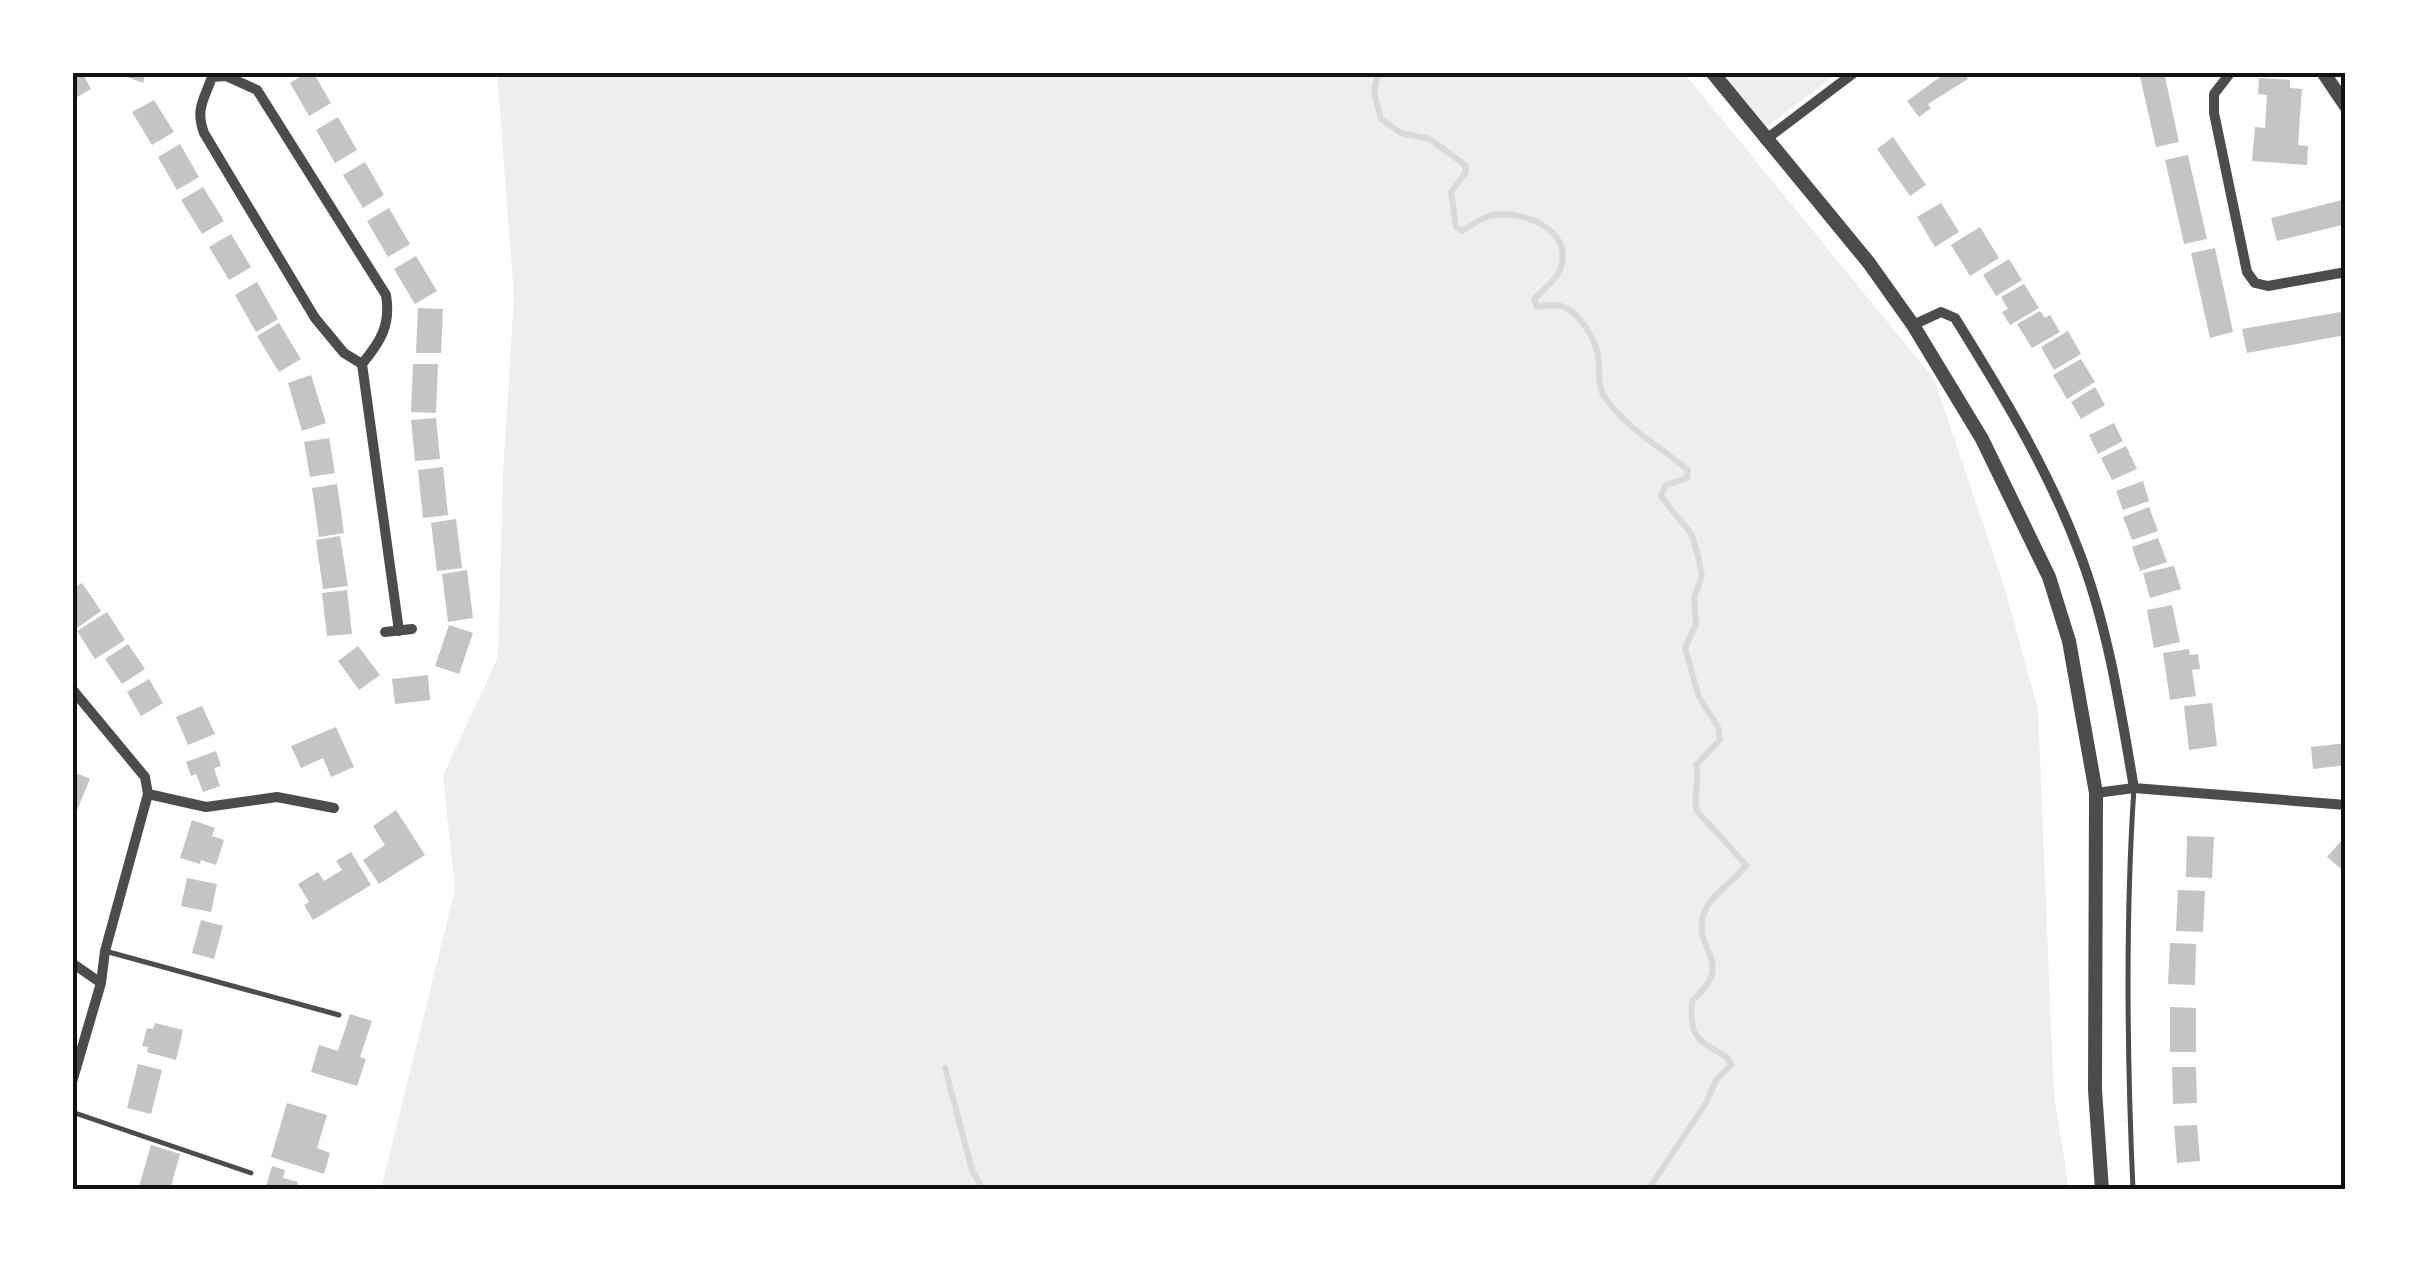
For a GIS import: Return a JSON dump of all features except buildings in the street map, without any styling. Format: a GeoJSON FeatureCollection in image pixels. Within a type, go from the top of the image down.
{"type":"FeatureCollection","features":[{"type":"Feature","properties":{"kind":"street"},"geometry":{"type":"LineString","coordinates":[[1712,72],[1869,263],[1913,325],[1982,439],[2050,577],[2070,640],[2096,793],[2095,1090],[2102,1190]]}},
{"type":"Feature","properties":{"kind":"street"},"geometry":{"type":"LineString","coordinates":[[1765,140],[1855,72]]}},
{"type":"Feature","properties":{"kind":"street"},"geometry":{"type":"LineString","coordinates":[[2232,72],[2214,94],[2214,113],[2247,272],[2254,283],[2268,286],[2346,272]]}},
{"type":"Feature","properties":{"kind":"street"},"geometry":{"type":"LineString","coordinates":[[2323,72],[2346,106]]}},
{"type":"Feature","properties":{"kind":"street"},"geometry":{"type":"LineString","coordinates":[[362,364],[344,353],[315,318],[204,134],[198,105],[211,75],[226,76],[257,90],[386,295],[390,316],[382,340],[362,364],[399,631]]}},
{"type":"Feature","properties":{"kind":"street"},"geometry":{"type":"LineString","coordinates":[[1913,325],[1941,312],[1955,318],[2055,494],[2079,551],[2100,618],[2134,788]]}},
{"type":"Feature","properties":{"kind":"street"},"geometry":{"type":"LineString","coordinates":[[385,632],[412,629]]}},
{"type":"Feature","properties":{"kind":"street"},"geometry":{"type":"LineString","coordinates":[[72,690],[145,777],[148,794],[72,1082]]}},
{"type":"Feature","properties":{"kind":"street"},"geometry":{"type":"LineString","coordinates":[[2096,793],[2134,788],[2346,806]]}},
{"type":"Feature","properties":{"kind":"street"},"geometry":{"type":"LineString","coordinates":[[148,794],[206,807],[276,797],[334,808]]}},
{"type":"Feature","properties":{"kind":"street"},"geometry":{"type":"LineString","coordinates":[[72,963],[101,982]]}},
{"type":"Feature","properties":{"kind":"lane"},"geometry":{"type":"LineString","coordinates":[[2133,1190],[2128,1073],[2134,788]]}},
{"type":"Feature","properties":{"kind":"lane"},"geometry":{"type":"LineString","coordinates":[[105,951],[339,1015]]}},
{"type":"Feature","properties":{"kind":"lane"},"geometry":{"type":"LineString","coordinates":[[72,1112],[251,1173]]}},
{"type":"Feature","properties":{"kind":"shaded area"},"geometry":{"type":"Polygon","coordinates":[[[497,73],[1684,73],[1934,379],[2004,586],[2038,709],[2054,1095],[2069,1189],[381,1189],[455,890],[443,776],[498,657],[503,473],[514,297],[497,73]]]}},
{"type":"Feature","properties":{"kind":"shaded area"},"geometry":{"type":"Polygon","coordinates":[[[1720,73],[1838,73],[1764,129],[1720,73]]]}},
{"type":"Feature","properties":{"kind":"waterway"},"geometry":{"type":"LineString","coordinates":[[1378,72],[1374,92],[1381,119],[1401,133],[1430,139],[1465,165],[1466,172],[1451,192],[1456,227],[1462,231],[1486,217],[1502,214],[1530,219],[1553,233],[1563,256],[1560,270],[1534,299],[1537,307],[1561,306],[1581,321],[1595,346],[1603,395],[1634,429],[1688,470],[1687,478],[1666,485],[1661,495],[1692,536],[1702,576],[1694,598],[1696,624],[1685,648],[1699,697],[1718,727],[1720,740],[1696,765],[1696,805],[1697,811],[1746,865],[1704,913],[1703,937],[1713,965],[1705,987],[1692,1001],[1692,1023],[1697,1036],[1727,1057],[1731,1065],[1716,1080],[1706,1103],[1648,1190]]}},
{"type":"Feature","properties":{"kind":"waterway"},"geometry":{"type":"LineString","coordinates":[[945,1068],[972,1170],[983,1190]]}}]}
